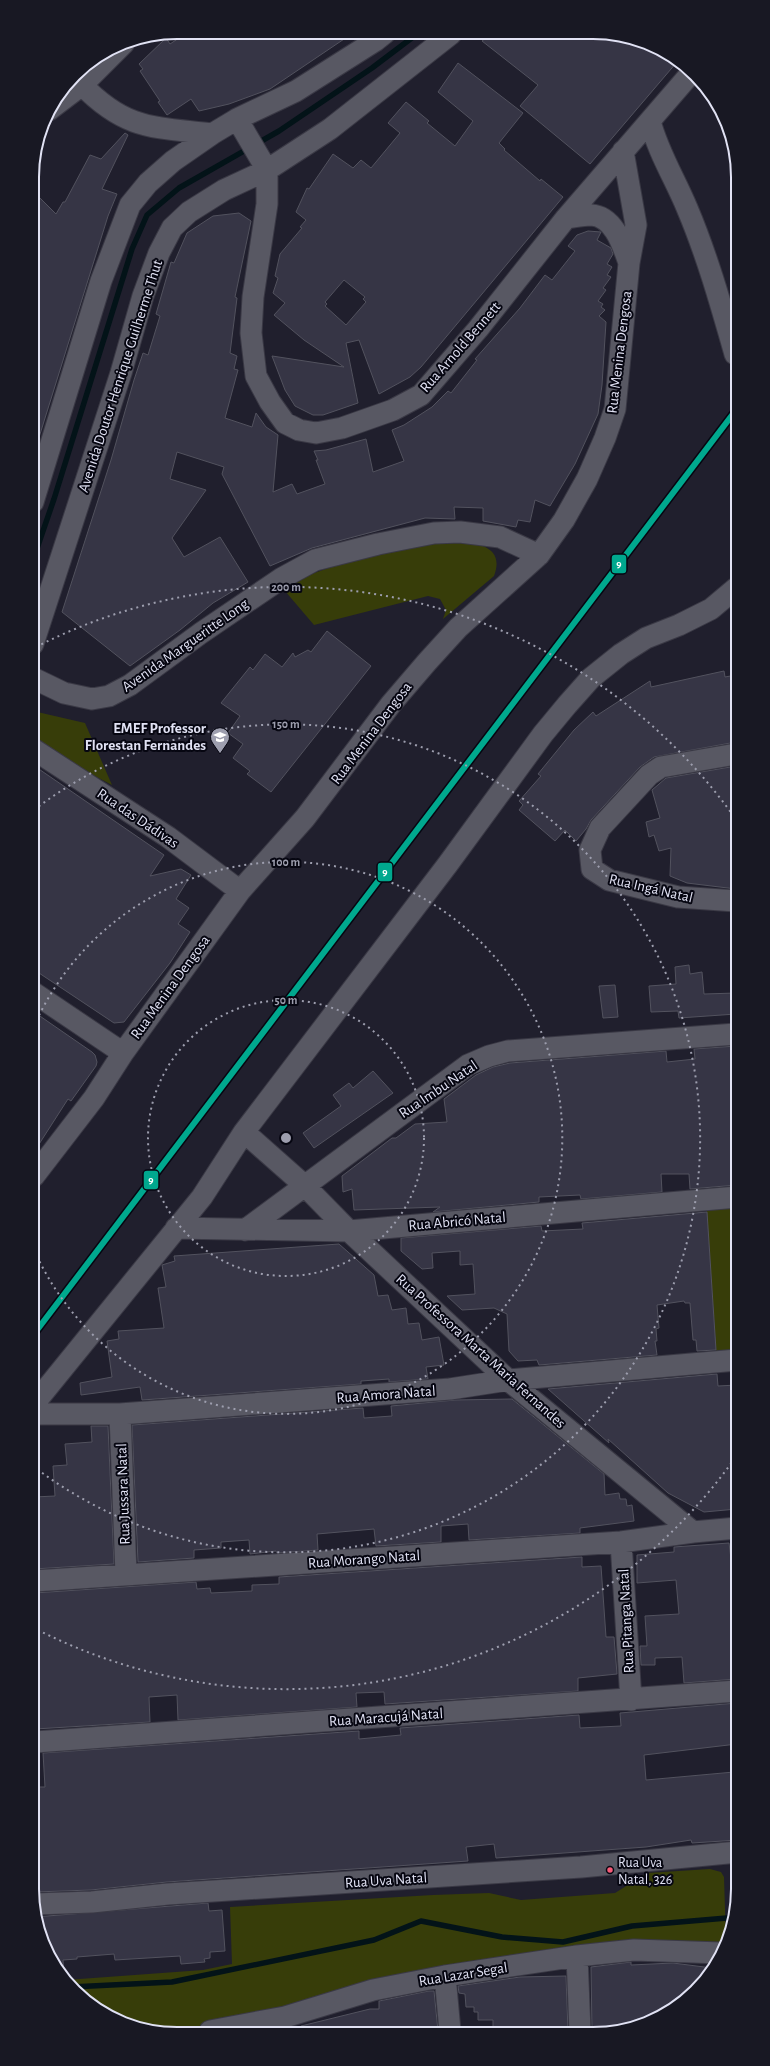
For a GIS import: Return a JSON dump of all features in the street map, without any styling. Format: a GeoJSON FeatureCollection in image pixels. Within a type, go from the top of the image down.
{"type":"FeatureCollection","features":[{"type":"Feature","properties":{"kind":"street"},"geometry":{"type":"LineString","coordinates":[[82,84],[106,107],[136,123],[162,129],[212,134],[242,127],[378,39]]}},
{"type":"Feature","properties":{"kind":"street","name":"Avenida Doutor Henrique Guilherme Thut"},"geometry":{"type":"LineString","coordinates":[[39,626],[121,373],[143,296],[159,253],[172,228],[190,212],[263,163],[330,129],[445,39]]}},
{"type":"Feature","properties":{"kind":"street"},"geometry":{"type":"LineString","coordinates":[[64,98],[82,84],[109,57]]}},
{"type":"Feature","properties":{"kind":"street","name":"Rua Arnold Bennett"},"geometry":{"type":"LineString","coordinates":[[242,127],[263,163],[267,204],[253,297],[251,333],[256,376],[270,402],[285,423],[299,430],[316,433],[342,428],[393,410],[421,395],[478,329],[566,218],[623,150],[687,77]]}},
{"type":"Feature","properties":{"kind":"street"},"geometry":{"type":"LineString","coordinates":[[650,121],[662,156],[687,208],[721,302],[731,337]]}},
{"type":"Feature","properties":{"kind":"street"},"geometry":{"type":"LineString","coordinates":[[39,482],[100,281],[130,205],[148,183],[173,161],[212,134]]}},
{"type":"Feature","properties":{"kind":"street","name":"Rua Menina Dengosa"},"geometry":{"type":"LineString","coordinates":[[39,1170],[94,1098],[123,1052],[240,891],[306,818],[391,704],[458,628],[539,555],[564,520],[587,479],[605,438],[614,409],[630,263],[636,225],[623,150]]}},
{"type":"Feature","properties":{"kind":"street"},"geometry":{"type":"LineString","coordinates":[[566,218],[592,215],[602,218],[613,227],[630,263]]}},
{"type":"Feature","properties":{"kind":"street","name":"Avenida Margueritte Long"},"geometry":{"type":"LineString","coordinates":[[39,681],[64,693],[92,699],[109,696],[130,685],[201,633],[282,578],[315,560],[378,544],[434,533],[460,532],[500,537],[539,555]]}},
{"type":"Feature","properties":{"kind":"street"},"geometry":{"type":"LineString","coordinates":[[39,1398],[202,1197],[244,1132],[448,864],[543,734],[591,678],[621,654],[646,638],[679,625],[710,609],[731,592]]}},
{"type":"Feature","properties":{"kind":"street","name":"Rua das Dádivas"},"geometry":{"type":"LineString","coordinates":[[39,753],[168,838],[240,891]]}},
{"type":"Feature","properties":{"kind":"street","name":"Rua Ingá Natal"},"geometry":{"type":"LineString","coordinates":[[731,755],[714,759],[673,764],[661,767],[649,775],[600,828],[590,850],[592,870],[609,880],[678,897],[731,901]]}},
{"type":"Feature","properties":{"kind":"street"},"geometry":{"type":"LineString","coordinates":[[39,996],[123,1052]]}},
{"type":"Feature","properties":{"kind":"street","name":"Rua Imbu Natal"},"geometry":{"type":"LineString","coordinates":[[246,1230],[304,1185],[468,1065],[489,1056],[508,1051],[731,1034]]}},
{"type":"Feature","properties":{"kind":"street","name":"Rua Professora Marta Maria Fernandes"},"geometry":{"type":"LineString","coordinates":[[244,1132],[304,1185],[349,1231],[508,1380],[693,1532]]}},
{"type":"Feature","properties":{"kind":"street","name":"Rua Abricó Natal"},"geometry":{"type":"LineString","coordinates":[[176,1228],[349,1231],[731,1198]]}},
{"type":"Feature","properties":{"kind":"street","name":"Rua Amora Natal"},"geometry":{"type":"LineString","coordinates":[[39,1414],[120,1414],[450,1389],[508,1380],[731,1361]]}},
{"type":"Feature","properties":{"kind":"street","name":"Rua Jussara Natal"},"geometry":{"type":"LineString","coordinates":[[120,1414],[126,1574]]}},
{"type":"Feature","properties":{"kind":"street"},"geometry":{"type":"LineString","coordinates":[[693,1532],[731,1529]]}},
{"type":"Feature","properties":{"kind":"street","name":"Rua Morango Natal"},"geometry":{"type":"LineString","coordinates":[[39,1581],[621,1542],[693,1532]]}},
{"type":"Feature","properties":{"kind":"street","name":"Rua Pitanga Natal"},"geometry":{"type":"LineString","coordinates":[[621,1542],[631,1700]]}},
{"type":"Feature","properties":{"kind":"street","name":"Rua Maracujá Natal"},"geometry":{"type":"LineString","coordinates":[[39,1742],[631,1700],[731,1692]]}},
{"type":"Feature","properties":{"kind":"street","name":"Rua Uva Natal"},"geometry":{"type":"LineString","coordinates":[[40,1904],[92,1902],[168,1894],[581,1867],[731,1853]]}},
{"type":"Feature","properties":{"kind":"street","name":"Rua Lazar Segal"},"geometry":{"type":"LineString","coordinates":[[253,2027],[285,2024],[372,1990],[445,1976],[577,1956],[634,1950],[715,1953]]}},
{"type":"Feature","properties":{"kind":"street"},"geometry":{"type":"LineString","coordinates":[[577,1956],[580,2027]]}},
{"type":"Feature","properties":{"kind":"street"},"geometry":{"type":"LineString","coordinates":[[445,1976],[450,2027]]}},
{"type":"Feature","properties":{"kind":"green space"},"geometry":{"type":"Polygon","coordinates":[[[462,540],[484,546],[494,554],[496,567],[494,576],[443,619],[446,610],[440,599],[428,596],[314,625],[285,591],[306,576],[337,565],[419,545],[462,540]]]}},
{"type":"Feature","properties":{"kind":"green space"},"geometry":{"type":"Polygon","coordinates":[[[39,712],[85,723],[112,785],[39,747],[39,712]]]}},
{"type":"Feature","properties":{"kind":"green space"},"geometry":{"type":"Polygon","coordinates":[[[731,1197],[731,1359],[717,1360],[706,1199],[731,1197]]]}},
{"type":"Feature","properties":{"kind":"green space"},"geometry":{"type":"Polygon","coordinates":[[[710,1869],[721,1872],[724,1877],[725,1926],[719,1945],[654,1945],[217,2027],[168,2027],[133,2020],[108,2008],[93,1998],[74,1979],[203,1970],[232,1964],[230,1907],[433,1895],[489,1893],[521,1900],[615,1893],[647,1873],[710,1869]]]}},
{"type":"Feature","properties":{"kind":"building"},"geometry":{"type":"Polygon","coordinates":[[[167,39],[170,44],[178,39],[344,39],[270,89],[229,104],[199,111],[191,99],[167,115],[158,102],[160,101],[140,71],[143,69],[139,64],[164,40],[167,39]]]}},
{"type":"Feature","properties":{"kind":"building"},"geometry":{"type":"Polygon","coordinates":[[[485,39],[602,39],[628,44],[646,50],[674,66],[590,164],[520,106],[538,85],[482,41],[485,39]]]}},
{"type":"Feature","properties":{"kind":"building"},"geometry":{"type":"Polygon","coordinates":[[[458,63],[523,113],[499,143],[505,149],[504,150],[540,181],[541,179],[563,197],[421,367],[410,377],[379,394],[359,340],[346,343],[358,403],[323,415],[313,415],[295,406],[285,390],[272,356],[344,367],[304,340],[274,315],[285,303],[273,293],[278,278],[275,276],[280,254],[302,228],[300,227],[306,220],[296,212],[307,188],[309,189],[333,154],[353,168],[361,160],[371,168],[400,133],[388,123],[406,102],[429,121],[427,123],[455,146],[473,121],[438,92],[458,63]],[[344,280],[325,302],[327,304],[325,306],[346,325],[366,302],[363,299],[365,297],[344,280]]]}},
{"type":"Feature","properties":{"kind":"building"},"geometry":{"type":"Polygon","coordinates":[[[125,133],[128,135],[102,189],[117,194],[108,216],[39,437],[39,197],[56,214],[63,202],[65,202],[90,155],[101,159],[125,133]]]}},
{"type":"Feature","properties":{"kind":"building"},"geometry":{"type":"Polygon","coordinates":[[[239,213],[251,221],[235,297],[237,298],[230,353],[237,356],[234,369],[238,370],[225,418],[252,427],[256,413],[266,427],[278,435],[273,492],[292,484],[297,494],[325,484],[314,451],[326,450],[366,439],[373,472],[404,461],[392,430],[404,425],[432,407],[448,391],[451,393],[477,360],[475,359],[520,308],[545,275],[552,280],[575,251],[568,246],[577,235],[588,231],[601,232],[597,240],[611,248],[613,254],[607,264],[612,267],[607,275],[611,277],[603,288],[606,290],[598,301],[603,304],[601,307],[605,310],[599,316],[606,322],[602,385],[598,414],[575,464],[550,506],[535,500],[530,522],[518,520],[516,527],[483,521],[483,508],[454,507],[455,519],[425,518],[312,548],[270,566],[222,474],[224,467],[177,452],[170,479],[206,490],[172,538],[184,557],[220,537],[248,582],[213,603],[180,630],[130,666],[62,612],[111,460],[143,353],[148,355],[160,316],[156,314],[171,262],[174,263],[187,233],[213,216],[239,213]]]}},
{"type":"Feature","properties":{"kind":"building"},"geometry":{"type":"Polygon","coordinates":[[[327,631],[371,666],[271,792],[247,774],[250,771],[233,758],[243,744],[228,733],[240,716],[221,703],[250,667],[253,670],[265,654],[282,667],[293,653],[295,657],[308,650],[311,652],[327,631]]]}},
{"type":"Feature","properties":{"kind":"building"},"geometry":{"type":"Polygon","coordinates":[[[724,671],[725,677],[731,676],[731,743],[654,757],[640,767],[591,820],[576,841],[565,830],[555,841],[519,810],[523,805],[519,801],[541,776],[538,774],[574,730],[593,712],[596,716],[650,681],[651,687],[724,671]]]}},
{"type":"Feature","properties":{"kind":"building"},"geometry":{"type":"Polygon","coordinates":[[[731,767],[731,888],[687,883],[670,876],[671,848],[659,851],[654,835],[649,837],[646,822],[660,818],[652,790],[666,778],[731,767]]]}},
{"type":"Feature","properties":{"kind":"building"},"geometry":{"type":"Polygon","coordinates":[[[39,769],[164,855],[150,876],[181,869],[191,875],[176,899],[189,908],[178,924],[190,932],[170,963],[124,1022],[114,1023],[39,973],[39,769]]]}},
{"type":"Feature","properties":{"kind":"building"},"geometry":{"type":"Polygon","coordinates":[[[689,965],[690,974],[702,972],[704,994],[731,993],[731,1014],[679,1018],[678,1011],[651,1012],[649,986],[676,984],[675,967],[689,965]]]}},
{"type":"Feature","properties":{"kind":"building"},"geometry":{"type":"Polygon","coordinates":[[[615,985],[618,1017],[603,1018],[599,986],[615,985]]]}},
{"type":"Feature","properties":{"kind":"building"},"geometry":{"type":"Polygon","coordinates":[[[39,1015],[95,1055],[97,1062],[96,1066],[71,1101],[68,1099],[39,1144],[39,1015]]]}},
{"type":"Feature","properties":{"kind":"building"},"geometry":{"type":"Polygon","coordinates":[[[731,1046],[731,1186],[690,1189],[689,1174],[661,1174],[662,1192],[581,1199],[580,1195],[539,1197],[539,1202],[433,1212],[440,1207],[354,1210],[352,1189],[343,1192],[342,1176],[392,1138],[396,1138],[415,1124],[447,1122],[444,1099],[476,1075],[493,1067],[510,1063],[666,1051],[667,1062],[695,1059],[694,1049],[731,1046]]]}},
{"type":"Feature","properties":{"kind":"building"},"geometry":{"type":"Polygon","coordinates":[[[373,1071],[393,1093],[314,1148],[303,1133],[341,1106],[333,1095],[349,1083],[353,1088],[373,1071]]]}},
{"type":"Feature","properties":{"kind":"building"},"geometry":{"type":"Polygon","coordinates":[[[707,1212],[716,1350],[697,1351],[696,1340],[693,1340],[690,1303],[685,1303],[684,1301],[657,1305],[659,1328],[656,1329],[657,1341],[655,1341],[657,1355],[539,1365],[537,1360],[518,1361],[509,1351],[507,1314],[494,1308],[462,1310],[447,1296],[475,1294],[473,1264],[460,1265],[460,1251],[432,1253],[433,1268],[422,1269],[401,1251],[401,1238],[541,1226],[542,1231],[583,1229],[582,1223],[707,1212]]]}},
{"type":"Feature","properties":{"kind":"building"},"geometry":{"type":"Polygon","coordinates":[[[339,1244],[374,1275],[378,1296],[388,1295],[392,1310],[406,1308],[408,1324],[419,1323],[422,1340],[439,1337],[444,1365],[426,1367],[428,1379],[389,1382],[389,1379],[361,1381],[361,1384],[142,1400],[140,1387],[81,1395],[80,1383],[112,1377],[107,1341],[119,1339],[118,1331],[164,1328],[158,1288],[166,1287],[162,1265],[175,1261],[174,1256],[339,1244]]]}},
{"type":"Feature","properties":{"kind":"building"},"geometry":{"type":"Polygon","coordinates":[[[717,1374],[718,1386],[731,1385],[731,1510],[704,1512],[668,1493],[608,1439],[609,1443],[548,1389],[717,1374]]]}},
{"type":"Feature","properties":{"kind":"building"},"geometry":{"type":"Polygon","coordinates":[[[512,1399],[604,1474],[605,1495],[619,1493],[620,1499],[626,1499],[627,1506],[632,1505],[634,1521],[580,1528],[580,1533],[469,1540],[468,1524],[441,1526],[441,1542],[376,1546],[374,1529],[317,1534],[318,1550],[277,1553],[276,1551],[250,1554],[249,1540],[221,1542],[221,1548],[194,1550],[194,1558],[138,1562],[132,1425],[363,1408],[364,1418],[392,1416],[391,1406],[455,1400],[512,1399]]]}},
{"type":"Feature","properties":{"kind":"building"},"geometry":{"type":"Polygon","coordinates":[[[91,1426],[108,1426],[114,1564],[39,1569],[39,1497],[55,1496],[53,1466],[67,1465],[65,1444],[92,1442],[91,1426]]]}},
{"type":"Feature","properties":{"kind":"building"},"geometry":{"type":"Polygon","coordinates":[[[729,1543],[731,1559],[731,1679],[684,1683],[682,1657],[655,1658],[655,1665],[641,1665],[640,1646],[647,1646],[645,1616],[679,1614],[676,1580],[637,1583],[637,1555],[674,1552],[674,1547],[729,1543]]]}},
{"type":"Feature","properties":{"kind":"building"},"geometry":{"type":"Polygon","coordinates":[[[582,1557],[582,1567],[601,1566],[606,1637],[614,1637],[617,1674],[578,1678],[578,1691],[385,1704],[384,1692],[356,1693],[357,1707],[178,1720],[177,1695],[149,1697],[150,1722],[39,1729],[39,1593],[196,1582],[197,1589],[210,1588],[211,1593],[252,1591],[252,1585],[279,1584],[279,1577],[582,1557]]]}},
{"type":"Feature","properties":{"kind":"building"},"geometry":{"type":"Polygon","coordinates":[[[731,1704],[731,1745],[644,1755],[646,1780],[731,1772],[731,1840],[692,1843],[691,1840],[646,1847],[496,1858],[494,1844],[466,1847],[468,1861],[167,1882],[91,1890],[39,1892],[39,1787],[45,1787],[43,1753],[359,1731],[359,1739],[401,1735],[400,1728],[579,1715],[580,1728],[621,1726],[620,1713],[731,1704]]]}},
{"type":"Feature","properties":{"kind":"building"},"geometry":{"type":"Polygon","coordinates":[[[208,1903],[209,1911],[222,1910],[225,1951],[210,1952],[210,1958],[204,1959],[205,1962],[181,1964],[180,1956],[115,1960],[114,1954],[77,1957],[77,1959],[63,1960],[63,1966],[50,1942],[42,1916],[208,1903]]]}},
{"type":"Feature","properties":{"kind":"building"},"geometry":{"type":"Polygon","coordinates":[[[631,1962],[631,1965],[673,1963],[706,1967],[697,1980],[684,1993],[662,2008],[637,2020],[602,2027],[592,2027],[591,1967],[631,1962]]]}},
{"type":"Feature","properties":{"kind":"building"},"geometry":{"type":"Polygon","coordinates":[[[566,1976],[568,2027],[493,2027],[493,2020],[478,2020],[478,2012],[474,2012],[474,2007],[466,2007],[465,1994],[459,1993],[458,1986],[520,1977],[566,1976]]]}},
{"type":"Feature","properties":{"kind":"building"},"geometry":{"type":"Polygon","coordinates":[[[434,1991],[438,2027],[301,2027],[370,2009],[379,2009],[379,2001],[434,1991]]]}},
{"type":"Feature","properties":{"kind":"waterway"},"geometry":{"type":"LineString","coordinates":[[39,543],[132,249],[147,215],[179,188],[279,131],[372,68],[410,39]]}},
{"type":"Feature","properties":{"kind":"waterway"},"geometry":{"type":"LineString","coordinates":[[81,1987],[172,1982],[374,1940],[421,1921],[502,1937],[563,1942],[632,1926],[727,1918]]}},
{"type":"Feature","properties":{"kind":"transit line","name":"9"},"geometry":{"type":"LineString","coordinates":[[39,1327],[731,417]]}},
{"type":"Feature","properties":{"kind":"place","name":"EMEF Professor Florestan Fernandes"},"geometry":{"type":"Point","coordinates":[220,754]}},
{"type":"Feature","properties":{"kind":"place","name":"Rua Uva Natal, 326"},"geometry":{"type":"Point","coordinates":[610,1870]}}]}
